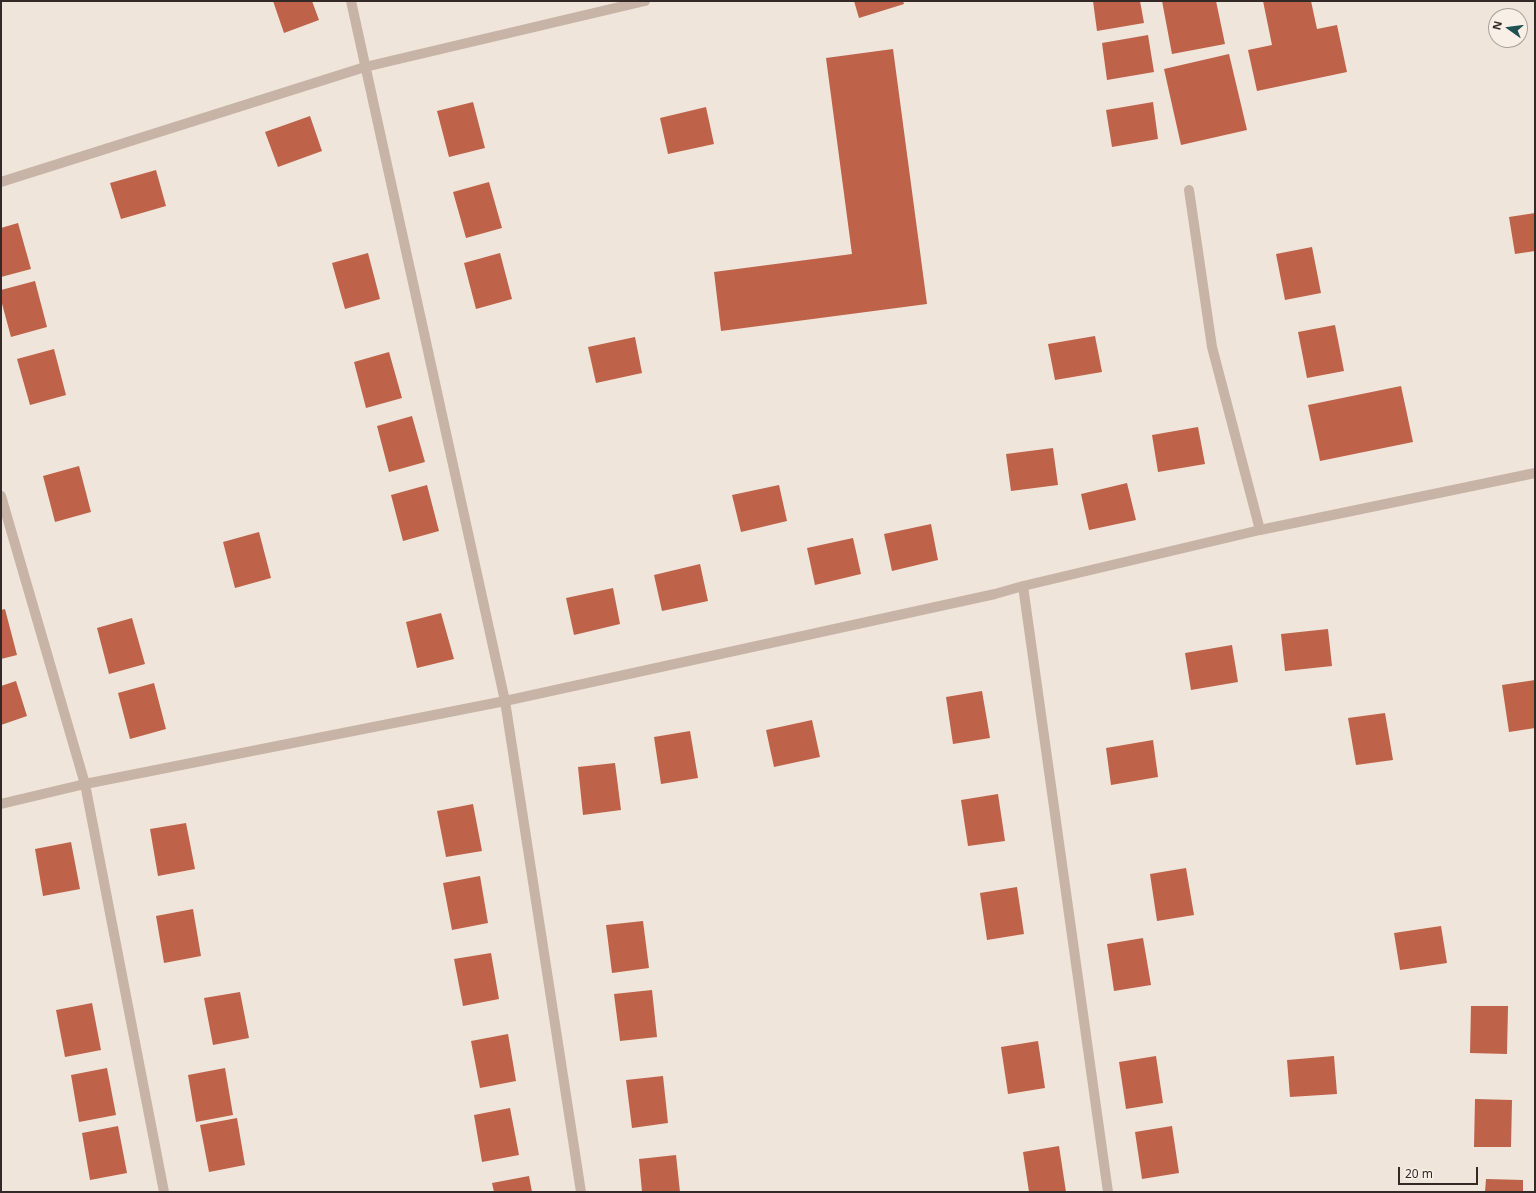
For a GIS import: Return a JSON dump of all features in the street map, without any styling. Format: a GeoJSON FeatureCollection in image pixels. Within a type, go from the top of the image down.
{"type":"FeatureCollection","features":[{"type":"Feature","properties":{"kind":"street"},"geometry":{"type":"LineString","coordinates":[[351,1],[506,701],[581,1192]]}},
{"type":"Feature","properties":{"kind":"street"},"geometry":{"type":"LineString","coordinates":[[1,182],[365,67],[645,1]]}},
{"type":"Feature","properties":{"kind":"street"},"geometry":{"type":"LineString","coordinates":[[1189,190],[1212,347],[1260,530]]}},
{"type":"Feature","properties":{"kind":"street"},"geometry":{"type":"LineString","coordinates":[[1,804],[85,784],[506,701],[995,594],[1023,586],[1260,530],[1535,473]]}},
{"type":"Feature","properties":{"kind":"street"},"geometry":{"type":"LineString","coordinates":[[1,496],[85,784],[164,1192]]}},
{"type":"Feature","properties":{"kind":"street"},"geometry":{"type":"LineString","coordinates":[[1023,586],[1108,1192]]}},
{"type":"Feature","properties":{"kind":"building"},"geometry":{"type":"Polygon","coordinates":[[[273,1],[312,1],[319,20],[284,33],[273,1]]]}},
{"type":"Feature","properties":{"kind":"building"},"geometry":{"type":"Polygon","coordinates":[[[854,1],[903,1],[904,4],[859,18],[854,1]]]}},
{"type":"Feature","properties":{"kind":"building"},"geometry":{"type":"Polygon","coordinates":[[[1093,1],[1140,1],[1144,23],[1097,31],[1093,1]]]}},
{"type":"Feature","properties":{"kind":"building"},"geometry":{"type":"Polygon","coordinates":[[[1162,1],[1216,1],[1225,44],[1172,54],[1162,1]]]}},
{"type":"Feature","properties":{"kind":"building"},"geometry":{"type":"Polygon","coordinates":[[[1263,1],[1311,1],[1317,29],[1337,25],[1347,72],[1257,91],[1248,50],[1272,45],[1263,1]]]}},
{"type":"Feature","properties":{"kind":"building"},"geometry":{"type":"Polygon","coordinates":[[[1148,35],[1154,72],[1107,80],[1102,43],[1148,35]]]}},
{"type":"Feature","properties":{"kind":"building"},"geometry":{"type":"Polygon","coordinates":[[[893,49],[927,304],[721,331],[714,272],[852,254],[826,58],[893,49]]]}},
{"type":"Feature","properties":{"kind":"building"},"geometry":{"type":"Polygon","coordinates":[[[1229,54],[1247,130],[1181,145],[1164,69],[1229,54]]]}},
{"type":"Feature","properties":{"kind":"building"},"geometry":{"type":"Polygon","coordinates":[[[473,102],[485,148],[449,157],[437,111],[473,102]]]}},
{"type":"Feature","properties":{"kind":"building"},"geometry":{"type":"Polygon","coordinates":[[[1153,102],[1158,139],[1112,147],[1106,110],[1153,102]]]}},
{"type":"Feature","properties":{"kind":"building"},"geometry":{"type":"Polygon","coordinates":[[[706,107],[714,144],[668,154],[660,118],[706,107]]]}},
{"type":"Feature","properties":{"kind":"building"},"geometry":{"type":"Polygon","coordinates":[[[310,116],[322,151],[278,167],[265,132],[310,116]]]}},
{"type":"Feature","properties":{"kind":"building"},"geometry":{"type":"Polygon","coordinates":[[[156,170],[166,206],[121,219],[110,183],[156,170]]]}},
{"type":"Feature","properties":{"kind":"building"},"geometry":{"type":"Polygon","coordinates":[[[489,182],[502,228],[466,238],[453,192],[489,182]]]}},
{"type":"Feature","properties":{"kind":"building"},"geometry":{"type":"Polygon","coordinates":[[[1535,213],[1535,251],[1515,254],[1509,217],[1535,213]]]}},
{"type":"Feature","properties":{"kind":"building"},"geometry":{"type":"Polygon","coordinates":[[[18,223],[31,269],[1,277],[1,228],[18,223]]]}},
{"type":"Feature","properties":{"kind":"building"},"geometry":{"type":"Polygon","coordinates":[[[1312,247],[1321,293],[1285,300],[1276,254],[1312,247]]]}},
{"type":"Feature","properties":{"kind":"building"},"geometry":{"type":"Polygon","coordinates":[[[368,253],[380,299],[345,309],[332,263],[368,253]]]}},
{"type":"Feature","properties":{"kind":"building"},"geometry":{"type":"Polygon","coordinates":[[[500,253],[512,299],[476,309],[464,263],[500,253]]]}},
{"type":"Feature","properties":{"kind":"building"},"geometry":{"type":"Polygon","coordinates":[[[35,281],[47,327],[11,337],[1,300],[1,290],[35,281]]]}},
{"type":"Feature","properties":{"kind":"building"},"geometry":{"type":"Polygon","coordinates":[[[1335,325],[1344,371],[1307,378],[1298,332],[1335,325]]]}},
{"type":"Feature","properties":{"kind":"building"},"geometry":{"type":"Polygon","coordinates":[[[1095,336],[1102,372],[1055,380],[1048,344],[1095,336]]]}},
{"type":"Feature","properties":{"kind":"building"},"geometry":{"type":"Polygon","coordinates":[[[635,337],[642,373],[596,383],[588,347],[635,337]]]}},
{"type":"Feature","properties":{"kind":"building"},"geometry":{"type":"Polygon","coordinates":[[[54,349],[66,395],[30,405],[17,359],[54,349]]]}},
{"type":"Feature","properties":{"kind":"building"},"geometry":{"type":"Polygon","coordinates":[[[389,352],[402,398],[366,408],[354,362],[389,352]]]}},
{"type":"Feature","properties":{"kind":"building"},"geometry":{"type":"Polygon","coordinates":[[[1401,386],[1413,442],[1320,461],[1308,405],[1401,386]]]}},
{"type":"Feature","properties":{"kind":"building"},"geometry":{"type":"Polygon","coordinates":[[[412,416],[425,462],[389,472],[377,426],[412,416]]]}},
{"type":"Feature","properties":{"kind":"building"},"geometry":{"type":"Polygon","coordinates":[[[1198,427],[1205,464],[1158,472],[1152,435],[1198,427]]]}},
{"type":"Feature","properties":{"kind":"building"},"geometry":{"type":"Polygon","coordinates":[[[1053,448],[1058,485],[1011,491],[1006,454],[1053,448]]]}},
{"type":"Feature","properties":{"kind":"building"},"geometry":{"type":"Polygon","coordinates":[[[79,466],[91,512],[55,522],[43,476],[79,466]]]}},
{"type":"Feature","properties":{"kind":"building"},"geometry":{"type":"Polygon","coordinates":[[[1127,483],[1136,520],[1089,530],[1081,494],[1127,483]]]}},
{"type":"Feature","properties":{"kind":"building"},"geometry":{"type":"Polygon","coordinates":[[[427,485],[439,531],[403,541],[391,495],[427,485]]]}},
{"type":"Feature","properties":{"kind":"building"},"geometry":{"type":"Polygon","coordinates":[[[779,485],[787,521],[741,532],[732,495],[779,485]]]}},
{"type":"Feature","properties":{"kind":"building"},"geometry":{"type":"Polygon","coordinates":[[[931,524],[938,560],[892,571],[884,534],[931,524]]]}},
{"type":"Feature","properties":{"kind":"building"},"geometry":{"type":"Polygon","coordinates":[[[259,532],[271,578],[235,588],[223,542],[259,532]]]}},
{"type":"Feature","properties":{"kind":"building"},"geometry":{"type":"Polygon","coordinates":[[[853,538],[861,574],[815,585],[807,548],[853,538]]]}},
{"type":"Feature","properties":{"kind":"building"},"geometry":{"type":"Polygon","coordinates":[[[700,564],[708,601],[662,611],[654,575],[700,564]]]}},
{"type":"Feature","properties":{"kind":"building"},"geometry":{"type":"Polygon","coordinates":[[[613,588],[620,624],[574,635],[566,598],[613,588]]]}},
{"type":"Feature","properties":{"kind":"building"},"geometry":{"type":"Polygon","coordinates":[[[5,609],[17,655],[1,659],[1,610],[5,609]]]}},
{"type":"Feature","properties":{"kind":"building"},"geometry":{"type":"Polygon","coordinates":[[[441,613],[454,659],[417,668],[406,622],[441,613]]]}},
{"type":"Feature","properties":{"kind":"building"},"geometry":{"type":"Polygon","coordinates":[[[132,618],[145,664],[109,674],[97,628],[132,618]]]}},
{"type":"Feature","properties":{"kind":"building"},"geometry":{"type":"Polygon","coordinates":[[[1328,629],[1332,666],[1285,671],[1281,634],[1328,629]]]}},
{"type":"Feature","properties":{"kind":"building"},"geometry":{"type":"Polygon","coordinates":[[[1232,645],[1238,682],[1191,690],[1185,653],[1232,645]]]}},
{"type":"Feature","properties":{"kind":"building"},"geometry":{"type":"Polygon","coordinates":[[[1535,680],[1535,728],[1509,732],[1502,685],[1535,680]]]}},
{"type":"Feature","properties":{"kind":"building"},"geometry":{"type":"Polygon","coordinates":[[[16,681],[27,716],[1,725],[1,686],[16,681]]]}},
{"type":"Feature","properties":{"kind":"building"},"geometry":{"type":"Polygon","coordinates":[[[154,683],[166,729],[130,739],[118,693],[154,683]]]}},
{"type":"Feature","properties":{"kind":"building"},"geometry":{"type":"Polygon","coordinates":[[[982,691],[990,738],[953,744],[946,697],[982,691]]]}},
{"type":"Feature","properties":{"kind":"building"},"geometry":{"type":"Polygon","coordinates":[[[1385,713],[1393,760],[1356,765],[1348,718],[1385,713]]]}},
{"type":"Feature","properties":{"kind":"building"},"geometry":{"type":"Polygon","coordinates":[[[812,720],[820,757],[774,767],[766,730],[812,720]]]}},
{"type":"Feature","properties":{"kind":"building"},"geometry":{"type":"Polygon","coordinates":[[[690,731],[698,778],[661,784],[654,737],[690,731]]]}},
{"type":"Feature","properties":{"kind":"building"},"geometry":{"type":"Polygon","coordinates":[[[1153,740],[1158,777],[1111,785],[1106,748],[1153,740]]]}},
{"type":"Feature","properties":{"kind":"building"},"geometry":{"type":"Polygon","coordinates":[[[615,763],[621,810],[583,815],[578,767],[615,763]]]}},
{"type":"Feature","properties":{"kind":"building"},"geometry":{"type":"Polygon","coordinates":[[[998,794],[1005,841],[968,846],[961,800],[998,794]]]}},
{"type":"Feature","properties":{"kind":"building"},"geometry":{"type":"Polygon","coordinates":[[[473,804],[482,851],[446,857],[437,811],[473,804]]]}},
{"type":"Feature","properties":{"kind":"building"},"geometry":{"type":"Polygon","coordinates":[[[186,823],[195,869],[158,876],[150,829],[186,823]]]}},
{"type":"Feature","properties":{"kind":"building"},"geometry":{"type":"Polygon","coordinates":[[[71,842],[80,889],[43,896],[35,849],[71,842]]]}},
{"type":"Feature","properties":{"kind":"building"},"geometry":{"type":"Polygon","coordinates":[[[1186,868],[1194,915],[1157,921],[1150,874],[1186,868]]]}},
{"type":"Feature","properties":{"kind":"building"},"geometry":{"type":"Polygon","coordinates":[[[480,876],[488,923],[452,930],[443,883],[480,876]]]}},
{"type":"Feature","properties":{"kind":"building"},"geometry":{"type":"Polygon","coordinates":[[[1017,887],[1024,934],[987,940],[980,893],[1017,887]]]}},
{"type":"Feature","properties":{"kind":"building"},"geometry":{"type":"Polygon","coordinates":[[[193,909],[201,956],[164,963],[156,916],[193,909]]]}},
{"type":"Feature","properties":{"kind":"building"},"geometry":{"type":"Polygon","coordinates":[[[643,921],[649,968],[612,973],[606,925],[643,921]]]}},
{"type":"Feature","properties":{"kind":"building"},"geometry":{"type":"Polygon","coordinates":[[[1441,926],[1447,963],[1400,970],[1394,933],[1441,926]]]}},
{"type":"Feature","properties":{"kind":"building"},"geometry":{"type":"Polygon","coordinates":[[[1143,938],[1151,985],[1114,991],[1107,944],[1143,938]]]}},
{"type":"Feature","properties":{"kind":"building"},"geometry":{"type":"Polygon","coordinates":[[[491,953],[499,999],[463,1006],[454,959],[491,953]]]}},
{"type":"Feature","properties":{"kind":"building"},"geometry":{"type":"Polygon","coordinates":[[[652,990],[657,1037],[620,1041],[614,994],[652,990]]]}},
{"type":"Feature","properties":{"kind":"building"},"geometry":{"type":"Polygon","coordinates":[[[240,992],[249,1038],[213,1045],[204,998],[240,992]]]}},
{"type":"Feature","properties":{"kind":"building"},"geometry":{"type":"Polygon","coordinates":[[[92,1003],[101,1050],[65,1057],[56,1010],[92,1003]]]}},
{"type":"Feature","properties":{"kind":"building"},"geometry":{"type":"Polygon","coordinates":[[[1471,1006],[1508,1006],[1507,1054],[1470,1053],[1471,1006]]]}},
{"type":"Feature","properties":{"kind":"building"},"geometry":{"type":"Polygon","coordinates":[[[508,1034],[516,1081],[480,1088],[471,1041],[508,1034]]]}},
{"type":"Feature","properties":{"kind":"building"},"geometry":{"type":"Polygon","coordinates":[[[1038,1041],[1045,1088],[1008,1094],[1001,1047],[1038,1041]]]}},
{"type":"Feature","properties":{"kind":"building"},"geometry":{"type":"Polygon","coordinates":[[[1156,1056],[1163,1103],[1126,1109],[1119,1062],[1156,1056]]]}},
{"type":"Feature","properties":{"kind":"building"},"geometry":{"type":"Polygon","coordinates":[[[1334,1056],[1337,1094],[1290,1097],[1287,1060],[1334,1056]]]}},
{"type":"Feature","properties":{"kind":"building"},"geometry":{"type":"Polygon","coordinates":[[[107,1068],[116,1115],[79,1122],[71,1075],[107,1068]]]}},
{"type":"Feature","properties":{"kind":"building"},"geometry":{"type":"Polygon","coordinates":[[[225,1068],[233,1115],[196,1122],[188,1075],[225,1068]]]}},
{"type":"Feature","properties":{"kind":"building"},"geometry":{"type":"Polygon","coordinates":[[[663,1076],[668,1123],[632,1128],[626,1080],[663,1076]]]}},
{"type":"Feature","properties":{"kind":"building"},"geometry":{"type":"Polygon","coordinates":[[[1475,1099],[1512,1100],[1511,1147],[1474,1147],[1475,1099]]]}},
{"type":"Feature","properties":{"kind":"building"},"geometry":{"type":"Polygon","coordinates":[[[510,1108],[519,1155],[482,1162],[474,1115],[510,1108]]]}},
{"type":"Feature","properties":{"kind":"building"},"geometry":{"type":"Polygon","coordinates":[[[237,1118],[245,1165],[209,1172],[200,1125],[237,1118]]]}},
{"type":"Feature","properties":{"kind":"building"},"geometry":{"type":"Polygon","coordinates":[[[118,1126],[127,1173],[90,1180],[82,1133],[118,1126]]]}},
{"type":"Feature","properties":{"kind":"building"},"geometry":{"type":"Polygon","coordinates":[[[1172,1126],[1179,1173],[1142,1179],[1135,1132],[1172,1126]]]}},
{"type":"Feature","properties":{"kind":"building"},"geometry":{"type":"Polygon","coordinates":[[[1059,1146],[1066,1192],[1029,1192],[1023,1152],[1059,1146]]]}},
{"type":"Feature","properties":{"kind":"building"},"geometry":{"type":"Polygon","coordinates":[[[676,1155],[680,1192],[642,1192],[639,1159],[676,1155]]]}},
{"type":"Feature","properties":{"kind":"building"},"geometry":{"type":"Polygon","coordinates":[[[529,1176],[532,1192],[494,1192],[492,1183],[529,1176]]]}},
{"type":"Feature","properties":{"kind":"building"},"geometry":{"type":"Polygon","coordinates":[[[1486,1179],[1523,1180],[1523,1192],[1485,1192],[1486,1179]]]}}]}
